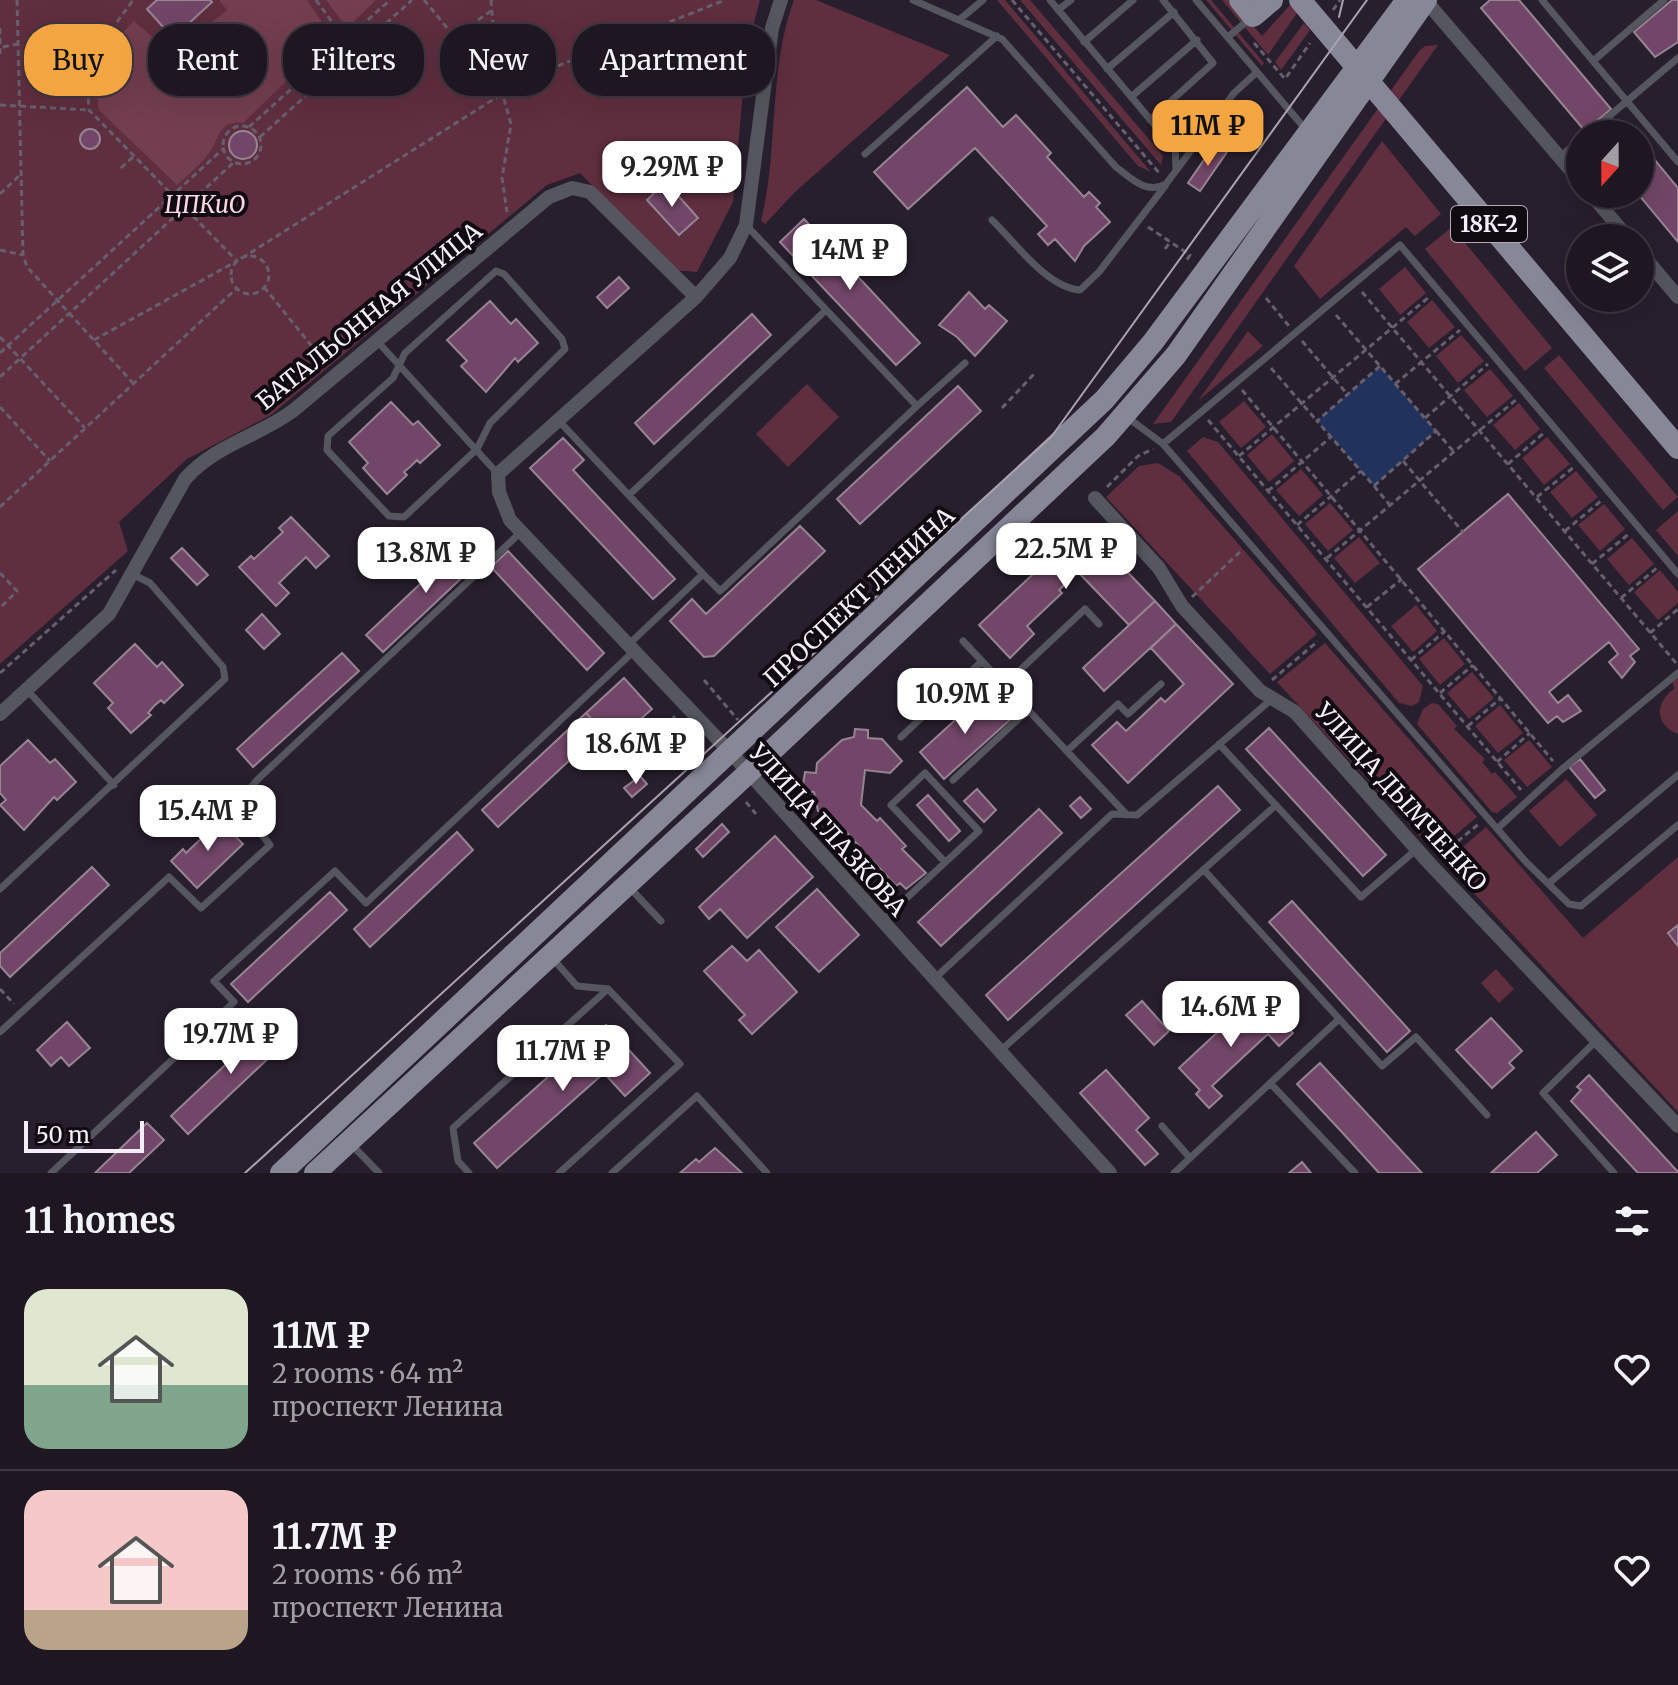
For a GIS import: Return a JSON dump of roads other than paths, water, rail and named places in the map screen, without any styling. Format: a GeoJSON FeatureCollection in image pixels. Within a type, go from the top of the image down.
{"type":"FeatureCollection","features":[{"type":"Feature","properties":{"kind":"main road"},"geometry":{"type":"LineString","coordinates":[[1247,8],[1272,0]]}},
{"type":"Feature","properties":{"kind":"main road","name":"18К-2"},"geometry":{"type":"LineString","coordinates":[[1300,0],[1678,448]]}},
{"type":"Feature","properties":{"kind":"main road","name":"ПРОСПЕКТ ЛЕНИНА"},"geometry":{"type":"LineString","coordinates":[[281,1173],[1104,400],[1153,342],[1308,133],[1420,0]]}},
{"type":"Feature","properties":{"kind":"main road","name":"ПРОСПЕКТ ЛЕНИНА"},"geometry":{"type":"LineString","coordinates":[[315,1173],[747,774],[1125,415],[1176,355],[1420,0]]}},
{"type":"Feature","properties":{"kind":"street"},"geometry":{"type":"LineString","coordinates":[[498,474],[696,297],[730,258],[746,225],[772,28],[781,0]]}},
{"type":"Feature","properties":{"kind":"street"},"geometry":{"type":"LineString","coordinates":[[1420,0],[1566,164]]}},
{"type":"Feature","properties":{"kind":"street","name":"БАТАЛЬОННАЯ УЛИЦА"},"geometry":{"type":"LineString","coordinates":[[0,714],[109,614],[185,479],[200,462],[234,440],[277,423],[549,197],[572,188],[582,188],[601,200],[696,297]]}},
{"type":"Feature","properties":{"kind":"street"},"geometry":{"type":"LineString","coordinates":[[1603,208],[1616,224]]}},
{"type":"Feature","properties":{"kind":"street"},"geometry":{"type":"LineString","coordinates":[[1654,269],[1678,297]]}},
{"type":"Feature","properties":{"kind":"street","name":"УЛИЦА ГЛАЗКОВА"},"geometry":{"type":"LineString","coordinates":[[498,474],[499,492],[510,520],[731,753],[1110,1173]]}},
{"type":"Feature","properties":{"kind":"street","name":"УЛИЦА ДЫМЧЕНКО"},"geometry":{"type":"LineString","coordinates":[[1095,498],[1159,568],[1182,606],[1266,695],[1295,712],[1430,864],[1678,1126]]}},
{"type":"Feature","properties":{"kind":"lane"},"geometry":{"type":"LineString","coordinates":[[959,20],[983,0]]}},
{"type":"Feature","properties":{"kind":"lane"},"geometry":{"type":"LineString","coordinates":[[1050,0],[1150,120],[1175,144],[1196,144]]}},
{"type":"Feature","properties":{"kind":"lane"},"geometry":{"type":"LineString","coordinates":[[1058,10],[1071,0]]}},
{"type":"Feature","properties":{"kind":"lane"},"geometry":{"type":"LineString","coordinates":[[1084,42],[1133,0]]}},
{"type":"Feature","properties":{"kind":"lane"},"geometry":{"type":"LineString","coordinates":[[1150,120],[1211,69],[1212,58],[1163,0]]}},
{"type":"Feature","properties":{"kind":"lane"},"geometry":{"type":"LineString","coordinates":[[1196,0],[1308,133]]}},
{"type":"Feature","properties":{"kind":"lane"},"geometry":{"type":"LineString","coordinates":[[1542,0],[1678,162]]}},
{"type":"Feature","properties":{"kind":"lane"},"geometry":{"type":"LineString","coordinates":[[1593,61],[1664,0]]}},
{"type":"Feature","properties":{"kind":"lane"},"geometry":{"type":"LineString","coordinates":[[917,1],[997,36],[1013,48],[1116,167],[1145,187],[1166,183]]}},
{"type":"Feature","properties":{"kind":"lane"},"geometry":{"type":"LineString","coordinates":[[1228,37],[1247,8]]}},
{"type":"Feature","properties":{"kind":"lane"},"geometry":{"type":"LineString","coordinates":[[1107,69],[1174,12]]}},
{"type":"Feature","properties":{"kind":"lane"},"geometry":{"type":"LineString","coordinates":[[865,154],[997,36]]}},
{"type":"Feature","properties":{"kind":"lane"},"geometry":{"type":"LineString","coordinates":[[1131,97],[1197,40]]}},
{"type":"Feature","properties":{"kind":"lane"},"geometry":{"type":"LineString","coordinates":[[1605,120],[1678,58]]}},
{"type":"Feature","properties":{"kind":"lane"},"geometry":{"type":"LineString","coordinates":[[992,220],[1054,280],[1069,289],[1080,290],[1099,272],[1234,93],[1257,72]]}},
{"type":"Feature","properties":{"kind":"lane"},"geometry":{"type":"LineString","coordinates":[[1175,144],[1176,171]]}},
{"type":"Feature","properties":{"kind":"lane"},"geometry":{"type":"LineString","coordinates":[[1560,157],[1566,152]]}},
{"type":"Feature","properties":{"kind":"lane"},"geometry":{"type":"LineString","coordinates":[[746,225],[917,406]]}},
{"type":"Feature","properties":{"kind":"lane"},"geometry":{"type":"LineString","coordinates":[[1163,444],[1400,245],[1678,574]]}},
{"type":"Feature","properties":{"kind":"lane"},"geometry":{"type":"LineString","coordinates":[[496,271],[504,274],[562,339],[565,349],[490,423],[477,449],[404,517],[396,518],[389,516],[327,450],[328,436],[393,378],[405,353],[496,271]]}},
{"type":"Feature","properties":{"kind":"lane"},"geometry":{"type":"LineString","coordinates":[[629,495],[826,310]]}},
{"type":"Feature","properties":{"kind":"lane"},"geometry":{"type":"LineString","coordinates":[[376,340],[498,474]]}},
{"type":"Feature","properties":{"kind":"lane"},"geometry":{"type":"LineString","coordinates":[[558,420],[720,591],[965,363]]}},
{"type":"Feature","properties":{"kind":"lane"},"geometry":{"type":"LineString","coordinates":[[1125,415],[1163,444],[1497,829],[1569,904],[1581,906],[1678,825]]}},
{"type":"Feature","properties":{"kind":"lane"},"geometry":{"type":"LineString","coordinates":[[0,1032],[169,877],[201,908],[270,845],[237,804],[258,779],[521,532]]}},
{"type":"Feature","properties":{"kind":"lane"},"geometry":{"type":"LineString","coordinates":[[0,889],[220,685],[226,673],[135,567]]}},
{"type":"Feature","properties":{"kind":"lane"},"geometry":{"type":"LineString","coordinates":[[51,1173],[234,1002],[214,981],[335,871],[366,903],[631,648],[703,574]]}},
{"type":"Feature","properties":{"kind":"lane"},"geometry":{"type":"LineString","coordinates":[[1004,685],[1085,609],[1099,624]]}},
{"type":"Feature","properties":{"kind":"lane"},"geometry":{"type":"LineString","coordinates":[[963,641],[1127,815]]}},
{"type":"Feature","properties":{"kind":"lane"},"geometry":{"type":"LineString","coordinates":[[901,737],[982,661]]}},
{"type":"Feature","properties":{"kind":"lane"},"geometry":{"type":"LineString","coordinates":[[1497,829],[1561,770],[1678,673]]}},
{"type":"Feature","properties":{"kind":"lane"},"geometry":{"type":"LineString","coordinates":[[1067,751],[1118,704],[1128,714],[1161,684]]}},
{"type":"Feature","properties":{"kind":"lane"},"geometry":{"type":"LineString","coordinates":[[28,691],[114,785]]}},
{"type":"Feature","properties":{"kind":"lane"},"geometry":{"type":"LineString","coordinates":[[934,980],[1112,814],[1137,815],[1219,744],[1266,695]]}},
{"type":"Feature","properties":{"kind":"lane"},"geometry":{"type":"LineString","coordinates":[[953,780],[1028,710]]}},
{"type":"Feature","properties":{"kind":"lane"},"geometry":{"type":"LineString","coordinates":[[1219,744],[1361,897],[1417,849]]}},
{"type":"Feature","properties":{"kind":"lane"},"geometry":{"type":"LineString","coordinates":[[881,922],[979,831],[925,773],[891,805],[945,862]]}},
{"type":"Feature","properties":{"kind":"lane"},"geometry":{"type":"LineString","coordinates":[[1549,883],[1678,775]]}},
{"type":"Feature","properties":{"kind":"lane"},"geometry":{"type":"LineString","coordinates":[[999,1051],[1276,805]]}},
{"type":"Feature","properties":{"kind":"lane"},"geometry":{"type":"LineString","coordinates":[[1204,870],[1382,1066],[1416,1037],[1487,1115]]}},
{"type":"Feature","properties":{"kind":"lane"},"geometry":{"type":"LineString","coordinates":[[626,883],[661,921]]}},
{"type":"Feature","properties":{"kind":"lane"},"geometry":{"type":"LineString","coordinates":[[549,954],[577,986],[608,989],[680,1064],[559,1173]]}},
{"type":"Feature","properties":{"kind":"lane"},"geometry":{"type":"LineString","coordinates":[[469,1173],[458,1161],[453,1128],[608,989]]}},
{"type":"Feature","properties":{"kind":"lane"},"geometry":{"type":"LineString","coordinates":[[1174,1173],[1339,1019]]}},
{"type":"Feature","properties":{"kind":"lane"},"geometry":{"type":"LineString","coordinates":[[1597,1040],[1543,1093],[1614,1173]]}},
{"type":"Feature","properties":{"kind":"lane"},"geometry":{"type":"LineString","coordinates":[[1270,1083],[1355,1173]]}},
{"type":"Feature","properties":{"kind":"lane"},"geometry":{"type":"LineString","coordinates":[[612,1173],[697,1096],[767,1173]]}},
{"type":"Feature","properties":{"kind":"lane"},"geometry":{"type":"LineString","coordinates":[[1162,1126],[1190,1158]]}},
{"type":"Feature","properties":{"kind":"lane"},"geometry":{"type":"LineString","coordinates":[[349,1142],[379,1173]]}},
{"type":"Feature","properties":{"kind":"water"},"geometry":{"type":"Polygon","coordinates":[[[1380,366],[1436,431],[1374,486],[1317,421],[1380,366]]]}},
{"type":"Feature","properties":{"kind":"tram line"},"geometry":{"type":"LineString","coordinates":[[1339,17],[1343,0]]}},
{"type":"Feature","properties":{"kind":"tram line"},"geometry":{"type":"LineString","coordinates":[[245,1173],[1052,436],[1367,0]]}},
{"type":"Feature","properties":{"kind":"park label","name":"ЦПКиО"},"geometry":{"type":"Point","coordinates":[205,204]}}]}
